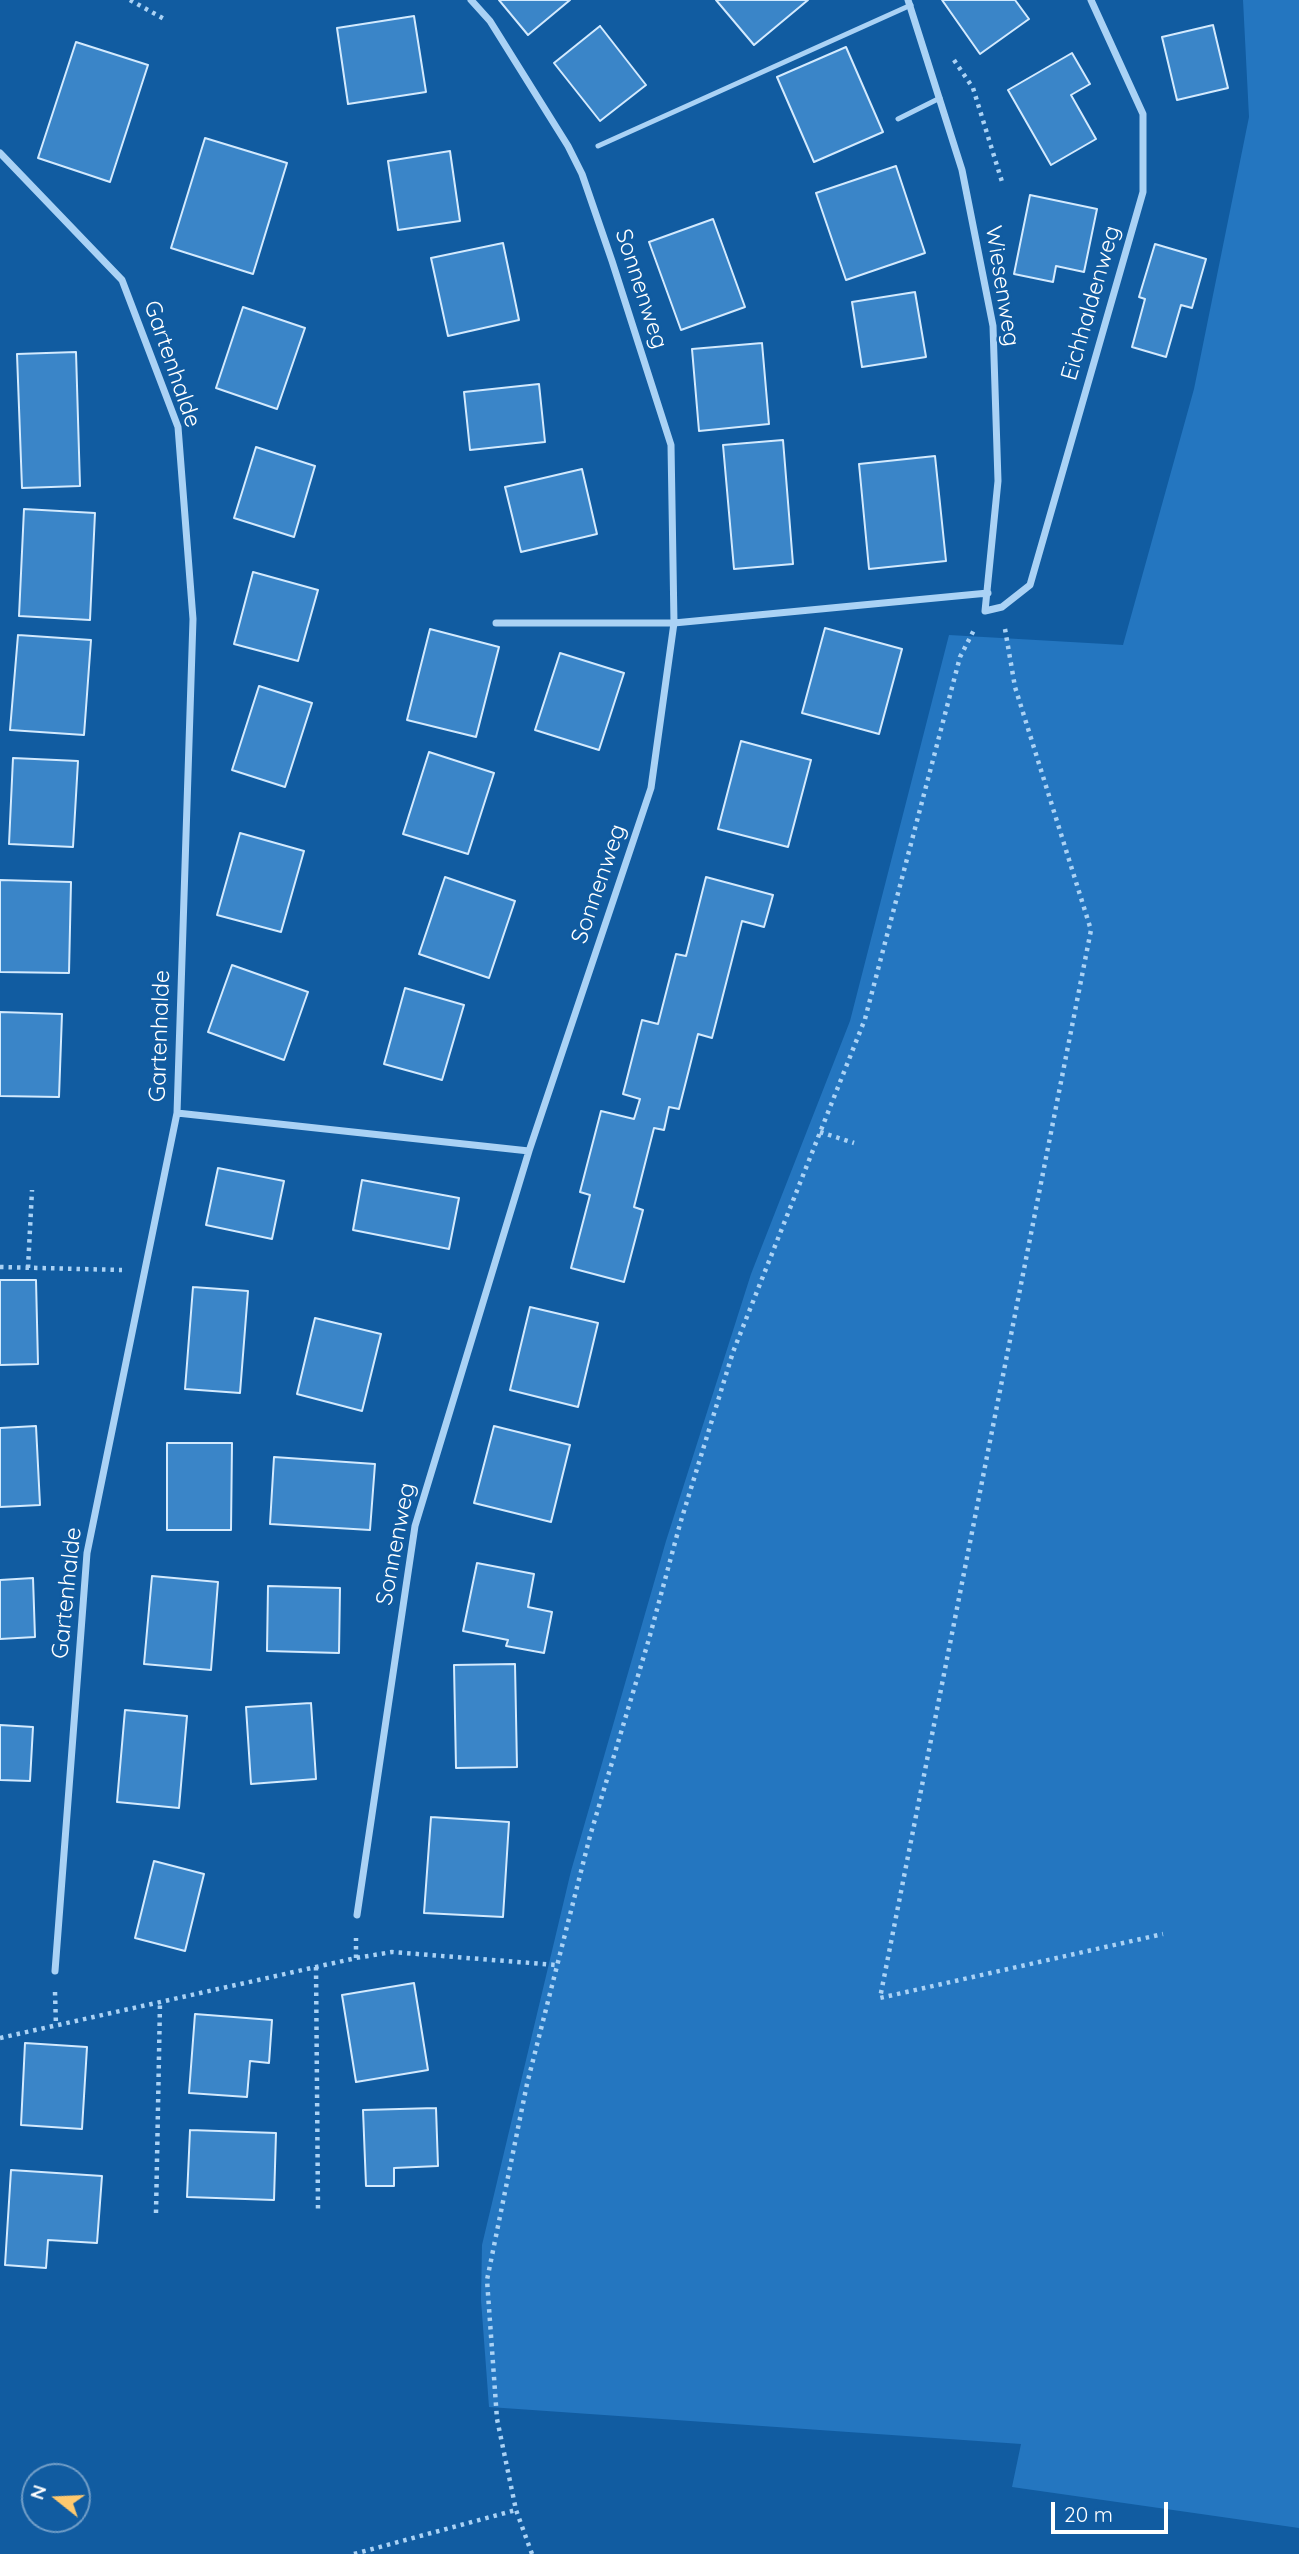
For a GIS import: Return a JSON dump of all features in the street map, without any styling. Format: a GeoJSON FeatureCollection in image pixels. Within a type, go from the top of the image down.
{"type":"FeatureCollection","features":[{"type":"Feature","properties":{"kind":"street","name":"Sonnenweg"},"geometry":{"type":"LineString","coordinates":[[357,1915],[415,1526],[529,1151],[651,788],[674,623],[671,445],[612,261],[582,174],[568,146],[490,21],[471,0]]}},
{"type":"Feature","properties":{"kind":"street","name":"Eichhaldenweg"},"geometry":{"type":"LineString","coordinates":[[1002,607],[1030,585],[1143,192],[1143,114],[1091,0]]}},
{"type":"Feature","properties":{"kind":"street","name":"Wiesenweg"},"geometry":{"type":"LineString","coordinates":[[909,2],[962,170],[993,326],[998,481],[985,611]]}},
{"type":"Feature","properties":{"kind":"street","name":"Gartenhalde"},"geometry":{"type":"LineString","coordinates":[[0,153],[122,279],[178,427],[193,619],[177,1113],[87,1553],[55,1971]]}},
{"type":"Feature","properties":{"kind":"street"},"geometry":{"type":"LineString","coordinates":[[496,624],[674,623],[988,593]]}},
{"type":"Feature","properties":{"kind":"street"},"geometry":{"type":"LineString","coordinates":[[985,611],[1002,607]]}},
{"type":"Feature","properties":{"kind":"street"},"geometry":{"type":"LineString","coordinates":[[177,1113],[529,1151]]}},
{"type":"Feature","properties":{"kind":"lane"},"geometry":{"type":"LineString","coordinates":[[598,146],[909,2]]}},
{"type":"Feature","properties":{"kind":"lane"},"geometry":{"type":"LineString","coordinates":[[898,120],[940,99]]}},
{"type":"Feature","properties":{"kind":"path"},"geometry":{"type":"LineString","coordinates":[[130,0],[166,20]]}},
{"type":"Feature","properties":{"kind":"path"},"geometry":{"type":"LineString","coordinates":[[952,58],[973,88],[1003,186]]}},
{"type":"Feature","properties":{"kind":"path"},"geometry":{"type":"LineString","coordinates":[[1002,607],[1015,687],[1091,930],[880,1998],[1163,1934]]}},
{"type":"Feature","properties":{"kind":"path"},"geometry":{"type":"LineString","coordinates":[[532,2554],[516,2510],[496,2418],[487,2280],[527,2084],[556,1965],[680,1524],[733,1352],[865,1019],[960,657],[985,611]]}},
{"type":"Feature","properties":{"kind":"path"},"geometry":{"type":"LineString","coordinates":[[820,1132],[854,1143]]}},
{"type":"Feature","properties":{"kind":"path"},"geometry":{"type":"LineString","coordinates":[[28,1268],[32,1190]]}},
{"type":"Feature","properties":{"kind":"path"},"geometry":{"type":"LineString","coordinates":[[0,1267],[145,1270]]}},
{"type":"Feature","properties":{"kind":"path"},"geometry":{"type":"LineString","coordinates":[[0,2038],[392,1952],[556,1965]]}},
{"type":"Feature","properties":{"kind":"path"},"geometry":{"type":"LineString","coordinates":[[316,1967],[318,2208]]}},
{"type":"Feature","properties":{"kind":"path"},"geometry":{"type":"LineString","coordinates":[[55,1971],[56,2026]]}},
{"type":"Feature","properties":{"kind":"path"},"geometry":{"type":"LineString","coordinates":[[156,2213],[160,2003]]}},
{"type":"Feature","properties":{"kind":"path"},"geometry":{"type":"LineString","coordinates":[[355,2554],[516,2510]]}},
{"type":"Feature","properties":{"kind":"shaded area"},"geometry":{"type":"Polygon","coordinates":[[[1243,0],[1299,0],[1299,2528],[1012,2487],[1021,2444],[489,2407],[481,2300],[482,2245],[571,1871],[666,1541],[751,1274],[850,1021],[949,635],[1123,645],[1194,389],[1249,117],[1243,0]]]}},
{"type":"Feature","properties":{"kind":"building"},"geometry":{"type":"Polygon","coordinates":[[[499,0],[570,0],[528,35],[499,0]]]}},
{"type":"Feature","properties":{"kind":"building"},"geometry":{"type":"Polygon","coordinates":[[[716,0],[808,0],[754,45],[716,0]]]}},
{"type":"Feature","properties":{"kind":"building"},"geometry":{"type":"Polygon","coordinates":[[[942,0],[1015,0],[1029,19],[980,54],[942,0]]]}},
{"type":"Feature","properties":{"kind":"building"},"geometry":{"type":"Polygon","coordinates":[[[414,16],[426,92],[348,104],[337,28],[414,16]]]}},
{"type":"Feature","properties":{"kind":"building"},"geometry":{"type":"Polygon","coordinates":[[[1213,25],[1228,88],[1177,100],[1162,37],[1213,25]]]}},
{"type":"Feature","properties":{"kind":"building"},"geometry":{"type":"Polygon","coordinates":[[[600,26],[646,85],[600,121],[554,63],[600,26]]]}},
{"type":"Feature","properties":{"kind":"building"},"geometry":{"type":"Polygon","coordinates":[[[76,42],[148,65],[110,182],[38,158],[76,42]]]}},
{"type":"Feature","properties":{"kind":"building"},"geometry":{"type":"Polygon","coordinates":[[[846,47],[883,132],[814,162],[777,77],[846,47]]]}},
{"type":"Feature","properties":{"kind":"building"},"geometry":{"type":"Polygon","coordinates":[[[1072,53],[1090,84],[1071,95],[1096,139],[1051,165],[1008,90],[1072,53]]]}},
{"type":"Feature","properties":{"kind":"building"},"geometry":{"type":"Polygon","coordinates":[[[205,138],[287,163],[253,274],[171,248],[205,138]]]}},
{"type":"Feature","properties":{"kind":"building"},"geometry":{"type":"Polygon","coordinates":[[[450,151],[460,221],[398,230],[388,161],[450,151]]]}},
{"type":"Feature","properties":{"kind":"building"},"geometry":{"type":"Polygon","coordinates":[[[896,166],[925,253],[846,280],[816,193],[896,166]]]}},
{"type":"Feature","properties":{"kind":"building"},"geometry":{"type":"Polygon","coordinates":[[[1030,195],[1097,209],[1084,272],[1056,266],[1053,282],[1014,274],[1030,195]]]}},
{"type":"Feature","properties":{"kind":"building"},"geometry":{"type":"Polygon","coordinates":[[[713,219],[745,307],[681,330],[649,242],[713,219]]]}},
{"type":"Feature","properties":{"kind":"building"},"geometry":{"type":"Polygon","coordinates":[[[503,243],[519,320],[448,336],[431,258],[503,243]]]}},
{"type":"Feature","properties":{"kind":"building"},"geometry":{"type":"Polygon","coordinates":[[[1155,244],[1206,259],[1192,308],[1181,305],[1166,357],[1132,347],[1145,299],[1139,297],[1155,244]]]}},
{"type":"Feature","properties":{"kind":"building"},"geometry":{"type":"Polygon","coordinates":[[[915,292],[926,357],[862,367],[852,302],[915,292]]]}},
{"type":"Feature","properties":{"kind":"building"},"geometry":{"type":"Polygon","coordinates":[[[243,307],[305,328],[277,409],[216,388],[243,307]]]}},
{"type":"Feature","properties":{"kind":"building"},"geometry":{"type":"Polygon","coordinates":[[[762,343],[769,424],[699,431],[692,349],[762,343]]]}},
{"type":"Feature","properties":{"kind":"building"},"geometry":{"type":"Polygon","coordinates":[[[76,352],[80,486],[22,488],[17,354],[76,352]]]}},
{"type":"Feature","properties":{"kind":"building"},"geometry":{"type":"Polygon","coordinates":[[[539,384],[545,442],[470,450],[464,392],[539,384]]]}},
{"type":"Feature","properties":{"kind":"building"},"geometry":{"type":"Polygon","coordinates":[[[783,440],[793,564],[734,569],[723,445],[783,440]]]}},
{"type":"Feature","properties":{"kind":"building"},"geometry":{"type":"Polygon","coordinates":[[[256,447],[315,466],[294,537],[234,518],[256,447]]]}},
{"type":"Feature","properties":{"kind":"building"},"geometry":{"type":"Polygon","coordinates":[[[935,456],[946,561],[869,569],[859,464],[935,456]]]}},
{"type":"Feature","properties":{"kind":"building"},"geometry":{"type":"Polygon","coordinates":[[[582,469],[597,534],[521,552],[505,487],[582,469]]]}},
{"type":"Feature","properties":{"kind":"building"},"geometry":{"type":"Polygon","coordinates":[[[24,509],[95,513],[90,620],[19,616],[24,509]]]}},
{"type":"Feature","properties":{"kind":"building"},"geometry":{"type":"Polygon","coordinates":[[[253,572],[318,590],[298,661],[234,644],[253,572]]]}},
{"type":"Feature","properties":{"kind":"building"},"geometry":{"type":"Polygon","coordinates":[[[825,628],[902,649],[879,734],[802,713],[825,628]]]}},
{"type":"Feature","properties":{"kind":"building"},"geometry":{"type":"Polygon","coordinates":[[[430,629],[499,647],[476,737],[407,720],[430,629]]]}},
{"type":"Feature","properties":{"kind":"building"},"geometry":{"type":"Polygon","coordinates":[[[18,635],[91,640],[84,735],[10,730],[18,635]]]}},
{"type":"Feature","properties":{"kind":"building"},"geometry":{"type":"Polygon","coordinates":[[[560,653],[624,673],[599,750],[535,730],[560,653]]]}},
{"type":"Feature","properties":{"kind":"building"},"geometry":{"type":"Polygon","coordinates":[[[259,686],[312,703],[285,787],[232,770],[259,686]]]}},
{"type":"Feature","properties":{"kind":"building"},"geometry":{"type":"Polygon","coordinates":[[[741,741],[811,760],[788,847],[718,829],[741,741]]]}},
{"type":"Feature","properties":{"kind":"building"},"geometry":{"type":"Polygon","coordinates":[[[429,752],[494,773],[468,854],[403,834],[429,752]]]}},
{"type":"Feature","properties":{"kind":"building"},"geometry":{"type":"Polygon","coordinates":[[[13,758],[78,761],[73,847],[9,844],[13,758]]]}},
{"type":"Feature","properties":{"kind":"building"},"geometry":{"type":"Polygon","coordinates":[[[240,833],[304,851],[281,932],[217,915],[240,833]]]}},
{"type":"Feature","properties":{"kind":"building"},"geometry":{"type":"Polygon","coordinates":[[[445,877],[515,901],[489,978],[419,954],[445,877]]]}},
{"type":"Feature","properties":{"kind":"building"},"geometry":{"type":"Polygon","coordinates":[[[706,877],[773,895],[764,927],[742,921],[712,1038],[698,1034],[679,1109],[669,1107],[664,1130],[654,1128],[634,1207],[643,1210],[624,1282],[571,1268],[590,1195],[580,1192],[601,1111],[634,1119],[640,1099],[623,1094],[642,1020],[658,1024],[676,954],[686,956],[706,877]]]}},
{"type":"Feature","properties":{"kind":"building"},"geometry":{"type":"Polygon","coordinates":[[[0,880],[71,882],[69,973],[0,972],[0,880]]]}},
{"type":"Feature","properties":{"kind":"building"},"geometry":{"type":"Polygon","coordinates":[[[232,965],[308,992],[284,1060],[208,1032],[232,965]]]}},
{"type":"Feature","properties":{"kind":"building"},"geometry":{"type":"Polygon","coordinates":[[[405,988],[464,1005],[442,1080],[384,1064],[405,988]]]}},
{"type":"Feature","properties":{"kind":"building"},"geometry":{"type":"Polygon","coordinates":[[[0,1012],[62,1014],[59,1097],[0,1096],[0,1012]]]}},
{"type":"Feature","properties":{"kind":"building"},"geometry":{"type":"Polygon","coordinates":[[[218,1168],[284,1181],[272,1239],[206,1225],[218,1168]]]}},
{"type":"Feature","properties":{"kind":"building"},"geometry":{"type":"Polygon","coordinates":[[[362,1180],[459,1198],[449,1249],[353,1230],[362,1180]]]}},
{"type":"Feature","properties":{"kind":"building"},"geometry":{"type":"Polygon","coordinates":[[[0,1280],[36,1280],[38,1364],[0,1365],[0,1280]]]}},
{"type":"Feature","properties":{"kind":"building"},"geometry":{"type":"Polygon","coordinates":[[[193,1287],[248,1291],[240,1393],[185,1389],[193,1287]]]}},
{"type":"Feature","properties":{"kind":"building"},"geometry":{"type":"Polygon","coordinates":[[[530,1307],[598,1323],[578,1407],[510,1390],[530,1307]]]}},
{"type":"Feature","properties":{"kind":"building"},"geometry":{"type":"Polygon","coordinates":[[[315,1318],[381,1334],[362,1411],[297,1394],[315,1318]]]}},
{"type":"Feature","properties":{"kind":"building"},"geometry":{"type":"Polygon","coordinates":[[[36,1426],[40,1505],[0,1507],[0,1428],[36,1426]]]}},
{"type":"Feature","properties":{"kind":"building"},"geometry":{"type":"Polygon","coordinates":[[[494,1426],[570,1445],[551,1522],[474,1503],[494,1426]]]}},
{"type":"Feature","properties":{"kind":"building"},"geometry":{"type":"Polygon","coordinates":[[[167,1443],[232,1443],[231,1530],[167,1530],[167,1443]]]}},
{"type":"Feature","properties":{"kind":"building"},"geometry":{"type":"Polygon","coordinates":[[[274,1457],[375,1464],[370,1530],[270,1524],[274,1457]]]}},
{"type":"Feature","properties":{"kind":"building"},"geometry":{"type":"Polygon","coordinates":[[[477,1563],[534,1574],[528,1607],[552,1612],[544,1653],[506,1646],[508,1640],[463,1631],[477,1563]]]}},
{"type":"Feature","properties":{"kind":"building"},"geometry":{"type":"Polygon","coordinates":[[[152,1576],[218,1582],[211,1670],[144,1664],[152,1576]]]}},
{"type":"Feature","properties":{"kind":"building"},"geometry":{"type":"Polygon","coordinates":[[[33,1578],[35,1637],[0,1639],[0,1580],[33,1578]]]}},
{"type":"Feature","properties":{"kind":"building"},"geometry":{"type":"Polygon","coordinates":[[[268,1586],[340,1588],[339,1653],[267,1651],[268,1586]]]}},
{"type":"Feature","properties":{"kind":"building"},"geometry":{"type":"Polygon","coordinates":[[[515,1664],[517,1767],[456,1768],[454,1665],[515,1664]]]}},
{"type":"Feature","properties":{"kind":"building"},"geometry":{"type":"Polygon","coordinates":[[[311,1703],[316,1779],[251,1784],[246,1707],[311,1703]]]}},
{"type":"Feature","properties":{"kind":"building"},"geometry":{"type":"Polygon","coordinates":[[[125,1710],[187,1716],[179,1808],[117,1802],[125,1710]]]}},
{"type":"Feature","properties":{"kind":"building"},"geometry":{"type":"Polygon","coordinates":[[[0,1725],[33,1727],[30,1781],[0,1780],[0,1725]]]}},
{"type":"Feature","properties":{"kind":"building"},"geometry":{"type":"Polygon","coordinates":[[[431,1817],[509,1822],[503,1917],[424,1913],[431,1817]]]}},
{"type":"Feature","properties":{"kind":"building"},"geometry":{"type":"Polygon","coordinates":[[[154,1861],[204,1874],[185,1951],[135,1938],[154,1861]]]}},
{"type":"Feature","properties":{"kind":"building"},"geometry":{"type":"Polygon","coordinates":[[[414,1983],[428,2070],[356,2082],[342,1995],[414,1983]]]}},
{"type":"Feature","properties":{"kind":"building"},"geometry":{"type":"Polygon","coordinates":[[[195,2014],[272,2020],[269,2063],[250,2061],[247,2097],[189,2093],[195,2014]]]}},
{"type":"Feature","properties":{"kind":"building"},"geometry":{"type":"Polygon","coordinates":[[[25,2043],[87,2047],[82,2129],[21,2125],[25,2043]]]}},
{"type":"Feature","properties":{"kind":"building"},"geometry":{"type":"Polygon","coordinates":[[[436,2108],[438,2166],[394,2168],[394,2186],[366,2186],[363,2110],[436,2108]]]}},
{"type":"Feature","properties":{"kind":"building"},"geometry":{"type":"Polygon","coordinates":[[[190,2130],[276,2133],[274,2200],[187,2197],[190,2130]]]}},
{"type":"Feature","properties":{"kind":"building"},"geometry":{"type":"Polygon","coordinates":[[[11,2170],[102,2176],[97,2243],[48,2240],[46,2268],[5,2265],[11,2170]]]}}]}
